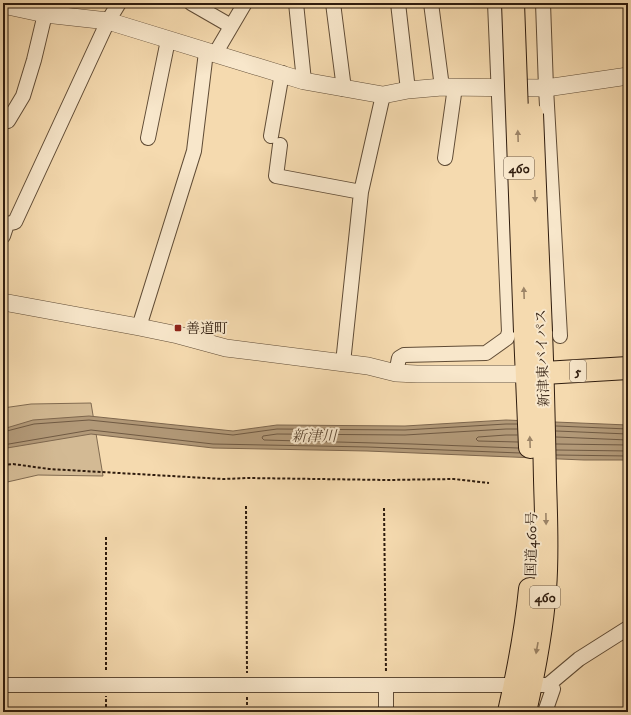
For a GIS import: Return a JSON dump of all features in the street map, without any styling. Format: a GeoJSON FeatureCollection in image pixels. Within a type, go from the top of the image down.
{"type":"FeatureCollection","features":[{"type":"Feature","properties":{"kind":"main road","name":"新津東バイパス"},"geometry":{"type":"LineString","coordinates":[[513,3],[542,334]]}},
{"type":"Feature","properties":{"kind":"main road","name":"新津東バイパス"},"geometry":{"type":"LineString","coordinates":[[528,3],[542,334],[535,373]]}},
{"type":"Feature","properties":{"kind":"main road","name":"5"},"geometry":{"type":"LineString","coordinates":[[535,373],[628,368]]}},
{"type":"Feature","properties":{"kind":"main road","name":"国道460号"},"geometry":{"type":"LineString","coordinates":[[509,712],[531,685],[528,611],[532,579],[538,480],[535,373]]}},
{"type":"Feature","properties":{"kind":"main road","name":"460"},"geometry":{"type":"LineString","coordinates":[[525,712],[531,685]]}},
{"type":"Feature","properties":{"kind":"street"},"geometry":{"type":"LineString","coordinates":[[4,227],[15,222],[108,21],[119,3]]}},
{"type":"Feature","properties":{"kind":"street"},"geometry":{"type":"LineString","coordinates":[[191,3],[231,26]]}},
{"type":"Feature","properties":{"kind":"street"},"geometry":{"type":"LineString","coordinates":[[139,327],[194,151],[211,53],[231,26],[245,3]]}},
{"type":"Feature","properties":{"kind":"street"},"geometry":{"type":"LineString","coordinates":[[296,3],[304,81]]}},
{"type":"Feature","properties":{"kind":"street"},"geometry":{"type":"LineString","coordinates":[[333,3],[344,88]]}},
{"type":"Feature","properties":{"kind":"street"},"geometry":{"type":"LineString","coordinates":[[398,3],[408,90]]}},
{"type":"Feature","properties":{"kind":"street"},"geometry":{"type":"LineString","coordinates":[[431,3],[448,87],[445,158]]}},
{"type":"Feature","properties":{"kind":"street"},"geometry":{"type":"LineString","coordinates":[[396,373],[399,358],[404,355],[486,353],[507,338],[509,332],[495,3]]}},
{"type":"Feature","properties":{"kind":"street"},"geometry":{"type":"LineString","coordinates":[[542,334],[546,88],[543,3]]}},
{"type":"Feature","properties":{"kind":"street"},"geometry":{"type":"LineString","coordinates":[[3,5],[45,14],[108,21],[304,81],[383,95],[408,90],[448,87],[546,88],[628,76]]}},
{"type":"Feature","properties":{"kind":"street"},"geometry":{"type":"LineString","coordinates":[[8,121],[23,96],[34,60],[45,14]]}},
{"type":"Feature","properties":{"kind":"street"},"geometry":{"type":"LineString","coordinates":[[148,138],[168,40]]}},
{"type":"Feature","properties":{"kind":"street"},"geometry":{"type":"LineString","coordinates":[[282,74],[276,140],[276,176],[361,192]]}},
{"type":"Feature","properties":{"kind":"street"},"geometry":{"type":"LineString","coordinates":[[343,363],[361,192],[383,95]]}},
{"type":"Feature","properties":{"kind":"street"},"geometry":{"type":"LineString","coordinates":[[3,302],[178,335],[226,348],[368,366],[396,373],[535,373]]}},
{"type":"Feature","properties":{"kind":"street"},"geometry":{"type":"LineString","coordinates":[[531,685],[578,659],[628,628]]}},
{"type":"Feature","properties":{"kind":"street"},"geometry":{"type":"LineString","coordinates":[[3,685],[531,685],[553,689],[545,712]]}},
{"type":"Feature","properties":{"kind":"street"},"geometry":{"type":"LineString","coordinates":[[386,685],[386,712]]}},
{"type":"Feature","properties":{"kind":"path"},"geometry":{"type":"LineString","coordinates":[[3,450],[4,465],[13,464],[49,469],[105,473],[223,479],[387,480],[454,478],[489,483]]}},
{"type":"Feature","properties":{"kind":"path"},"geometry":{"type":"LineString","coordinates":[[246,506],[247,712]]}},
{"type":"Feature","properties":{"kind":"path"},"geometry":{"type":"LineString","coordinates":[[384,508],[386,685]]}},
{"type":"Feature","properties":{"kind":"path"},"geometry":{"type":"LineString","coordinates":[[106,537],[106,712]]}},
{"type":"Feature","properties":{"kind":"shaded area"},"geometry":{"type":"Polygon","coordinates":[[[91,403],[103,476],[38,475],[3,483],[3,408],[31,404],[91,403]]]}},
{"type":"Feature","properties":{"kind":"water","name":"新津川"},"geometry":{"type":"Polygon","coordinates":[[[89,416],[233,431],[277,425],[405,426],[506,420],[628,425],[628,460],[584,460],[367,451],[213,448],[91,434],[7,448],[3,450],[3,429],[33,420],[89,416]]]}},
{"type":"Feature","properties":{"kind":"place","name":"善道町"},"geometry":{"type":"Point","coordinates":[178,328]}}]}
